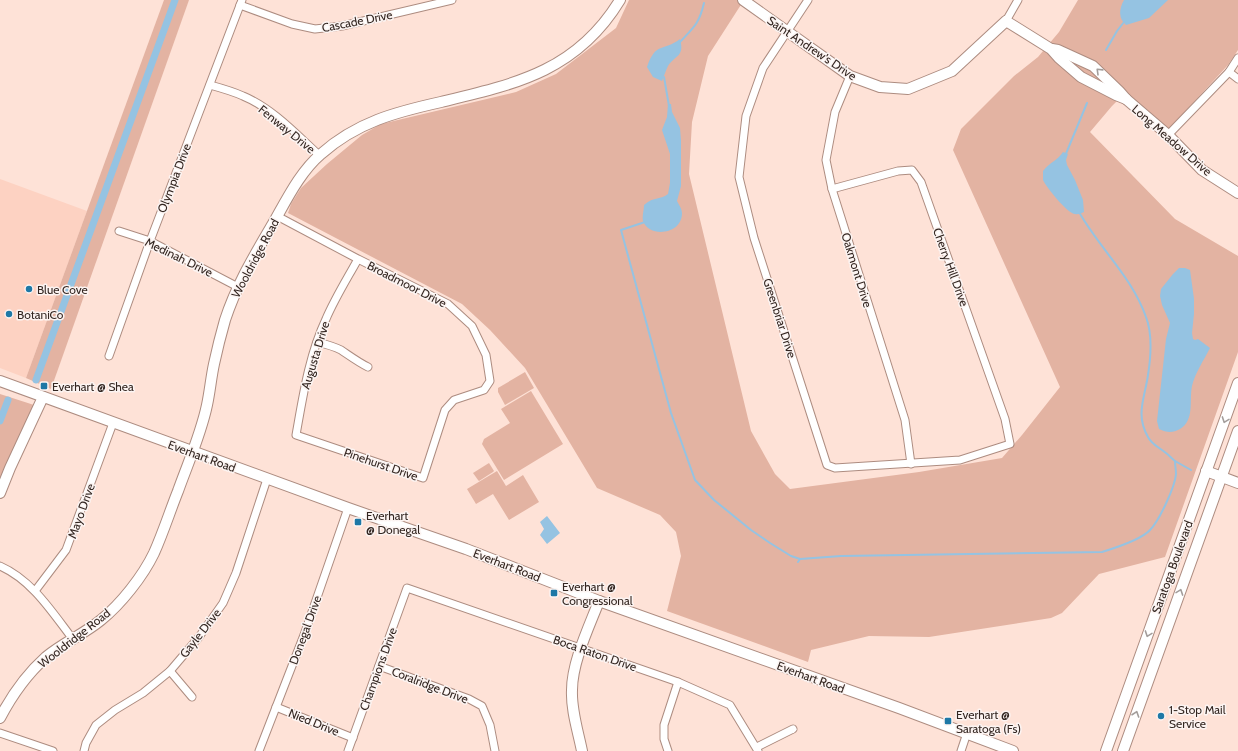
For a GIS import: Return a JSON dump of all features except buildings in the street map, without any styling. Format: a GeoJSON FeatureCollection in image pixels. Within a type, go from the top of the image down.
{"type":"FeatureCollection","features":[{"type":"Feature","properties":{"kind":"street","name":"Cascade Drive"},"geometry":{"type":"LineString","coordinates":[[241,2],[292,24],[314,29],[342,26],[452,0]]}},
{"type":"Feature","properties":{"kind":"street","name":"Wooldridge Road"},"geometry":{"type":"LineString","coordinates":[[0,718],[7,704],[27,676],[46,657],[72,638],[101,620],[124,597],[141,576],[154,553],[192,452],[207,404],[214,365],[225,322],[238,286],[277,216],[307,168],[319,155],[344,136],[357,128],[381,118],[402,111],[496,88],[540,72],[562,60],[579,48],[597,32],[620,0]]}},
{"type":"Feature","properties":{"kind":"street","name":"Saint Andrew's Drive"},"geometry":{"type":"LineString","coordinates":[[743,0],[850,76],[880,87],[908,89],[952,71],[1006,21],[1018,0]]}},
{"type":"Feature","properties":{"kind":"street","name":"Greenbriar Drive"},"geometry":{"type":"LineString","coordinates":[[808,0],[763,68],[746,116],[739,177],[754,238],[827,465],[835,468],[960,460],[1010,444]]}},
{"type":"Feature","properties":{"kind":"street","name":"Olympia Drive"},"geometry":{"type":"LineString","coordinates":[[109,356],[150,241],[241,2]]}},
{"type":"Feature","properties":{"kind":"street","name":"Long Meadow Drive"},"geometry":{"type":"LineString","coordinates":[[1006,21],[1051,49],[1059,58],[1081,76],[1126,99]]}},
{"type":"Feature","properties":{"kind":"street","name":"Long Meadow Drive"},"geometry":{"type":"LineString","coordinates":[[1051,49],[1058,50],[1093,66],[1126,99],[1168,135],[1202,170],[1238,193]]}},
{"type":"Feature","properties":{"kind":"street"},"geometry":{"type":"LineString","coordinates":[[1168,135],[1229,72],[1238,58]]}},
{"type":"Feature","properties":{"kind":"street"},"geometry":{"type":"LineString","coordinates":[[1229,72],[1238,79]]}},
{"type":"Feature","properties":{"kind":"street","name":"Oakmont Drive"},"geometry":{"type":"LineString","coordinates":[[850,76],[835,112],[826,160],[832,189],[905,420],[911,464]]}},
{"type":"Feature","properties":{"kind":"street","name":"Fenway Drive"},"geometry":{"type":"LineString","coordinates":[[210,85],[244,96],[265,109],[288,127],[319,155]]}},
{"type":"Feature","properties":{"kind":"street","name":"Cherry Hill Drive"},"geometry":{"type":"LineString","coordinates":[[832,189],[898,171],[912,170],[921,182],[1005,419],[1010,444]]}},
{"type":"Feature","properties":{"kind":"street","name":"Broadmoor Drive"},"geometry":{"type":"LineString","coordinates":[[277,216],[448,304],[472,326],[486,355],[490,381],[484,390]]}},
{"type":"Feature","properties":{"kind":"street","name":"Medinah Drive"},"geometry":{"type":"LineString","coordinates":[[119,231],[150,241],[238,286]]}},
{"type":"Feature","properties":{"kind":"street","name":"Augusta Drive"},"geometry":{"type":"LineString","coordinates":[[296,435],[304,387],[317,342],[326,319],[358,259]]}},
{"type":"Feature","properties":{"kind":"street"},"geometry":{"type":"LineString","coordinates":[[317,342],[333,346],[368,367]]}},
{"type":"Feature","properties":{"kind":"street","name":"Everhart Road"},"geometry":{"type":"LineString","coordinates":[[0,381],[113,424],[466,549],[599,601],[967,733],[1013,751]]}},
{"type":"Feature","properties":{"kind":"street","name":"Saratoga Boulevard"},"geometry":{"type":"LineString","coordinates":[[1105,749],[1238,383]]}},
{"type":"Feature","properties":{"kind":"street","name":"Pinehurst Drive"},"geometry":{"type":"LineString","coordinates":[[296,435],[424,478],[445,410],[454,400],[484,390]]}},
{"type":"Feature","properties":{"kind":"street"},"geometry":{"type":"LineString","coordinates":[[0,493],[43,397]]}},
{"type":"Feature","properties":{"kind":"street","name":"Mayo Drive"},"geometry":{"type":"LineString","coordinates":[[35,591],[66,550],[113,424]]}},
{"type":"Feature","properties":{"kind":"street","name":"Saratoga Boulevard"},"geometry":{"type":"LineString","coordinates":[[1123,751],[1238,431]]}},
{"type":"Feature","properties":{"kind":"street"},"geometry":{"type":"LineString","coordinates":[[1206,472],[1238,483]]}},
{"type":"Feature","properties":{"kind":"street","name":"Gayle Drive"},"geometry":{"type":"LineString","coordinates":[[84,751],[86,743],[96,725],[170,671],[199,638],[223,603],[236,573],[267,479]]}},
{"type":"Feature","properties":{"kind":"street","name":"Donegal Drive"},"geometry":{"type":"LineString","coordinates":[[259,751],[304,635],[348,508]]}},
{"type":"Feature","properties":{"kind":"street"},"geometry":{"type":"LineString","coordinates":[[0,566],[8,570],[35,591],[72,638]]}},
{"type":"Feature","properties":{"kind":"street","name":"Boca Raton Drive"},"geometry":{"type":"LineString","coordinates":[[407,588],[678,682],[730,705],[757,749]]}},
{"type":"Feature","properties":{"kind":"street","name":"Champions Drive"},"geometry":{"type":"LineString","coordinates":[[348,751],[407,588]]}},
{"type":"Feature","properties":{"kind":"street"},"geometry":{"type":"LineString","coordinates":[[582,751],[574,711],[572,690],[574,669],[599,601]]}},
{"type":"Feature","properties":{"kind":"street","name":"Coralridge Drive"},"geometry":{"type":"LineString","coordinates":[[379,666],[469,699],[482,706],[490,725],[495,751]]}},
{"type":"Feature","properties":{"kind":"street"},"geometry":{"type":"LineString","coordinates":[[170,671],[192,697]]}},
{"type":"Feature","properties":{"kind":"street"},"geometry":{"type":"LineString","coordinates":[[668,751],[664,739],[664,725],[678,682]]}},
{"type":"Feature","properties":{"kind":"street","name":"Nied Drive"},"geometry":{"type":"LineString","coordinates":[[276,707],[353,738]]}},
{"type":"Feature","properties":{"kind":"street"},"geometry":{"type":"LineString","coordinates":[[757,749],[793,729]]}},
{"type":"Feature","properties":{"kind":"street"},"geometry":{"type":"LineString","coordinates":[[961,751],[967,733]]}},
{"type":"Feature","properties":{"kind":"street"},"geometry":{"type":"LineString","coordinates":[[0,734],[53,751]]}},
{"type":"Feature","properties":{"kind":"shaded area"},"geometry":{"type":"Polygon","coordinates":[[[164,0],[189,0],[51,389],[26,378],[164,0]]]}},
{"type":"Feature","properties":{"kind":"shaded area"},"geometry":{"type":"Polygon","coordinates":[[[629,0],[744,0],[708,56],[692,122],[689,174],[751,431],[775,474],[790,489],[919,472],[1002,458],[1060,387],[953,150],[961,129],[1014,76],[1038,57],[1059,32],[1078,0],[1238,0],[1238,50],[1228,65],[1168,130],[1126,92],[1090,132],[1175,219],[1238,256],[1238,352],[1165,557],[1099,574],[1062,613],[1051,618],[929,637],[869,636],[811,650],[808,662],[667,611],[681,556],[676,532],[660,515],[597,488],[525,368],[490,330],[462,304],[288,213],[291,204],[301,188],[362,135],[381,124],[516,92],[556,74],[616,28],[629,0]]]}},
{"type":"Feature","properties":{"kind":"shaded area"},"geometry":{"type":"Polygon","coordinates":[[[0,179],[87,211],[26,378],[0,368],[0,179]]]}},
{"type":"Feature","properties":{"kind":"shaded area"},"geometry":{"type":"Polygon","coordinates":[[[525,372],[534,388],[505,405],[498,392],[498,388],[525,372]]]}},
{"type":"Feature","properties":{"kind":"shaded area"},"geometry":{"type":"Polygon","coordinates":[[[531,391],[563,444],[504,480],[482,444],[484,439],[510,423],[501,409],[531,391]]]}},
{"type":"Feature","properties":{"kind":"shaded area"},"geometry":{"type":"Polygon","coordinates":[[[0,394],[34,405],[0,478],[0,394]]]}},
{"type":"Feature","properties":{"kind":"shaded area"},"geometry":{"type":"Polygon","coordinates":[[[489,463],[494,471],[479,481],[473,473],[489,463]]]}},
{"type":"Feature","properties":{"kind":"shaded area"},"geometry":{"type":"Polygon","coordinates":[[[497,471],[506,486],[523,475],[539,502],[509,520],[493,494],[476,504],[467,489],[497,471]]]}},
{"type":"Feature","properties":{"kind":"water"},"geometry":{"type":"Polygon","coordinates":[[[1124,0],[1168,0],[1149,18],[1126,25],[1123,22],[1120,13],[1124,0]]]}},
{"type":"Feature","properties":{"kind":"water"},"geometry":{"type":"Polygon","coordinates":[[[680,39],[680,53],[668,66],[662,81],[653,77],[647,67],[654,53],[660,48],[680,39]]]}},
{"type":"Feature","properties":{"kind":"water"},"geometry":{"type":"Polygon","coordinates":[[[668,104],[671,104],[672,112],[680,128],[681,186],[677,201],[682,213],[681,220],[677,226],[665,232],[658,232],[646,226],[643,221],[643,215],[644,205],[651,200],[668,194],[670,183],[670,154],[662,130],[667,117],[668,104]]]}},
{"type":"Feature","properties":{"kind":"water"},"geometry":{"type":"Polygon","coordinates":[[[1063,152],[1068,154],[1066,160],[1067,165],[1083,200],[1084,212],[1078,214],[1067,210],[1043,180],[1043,171],[1063,152]]]}},
{"type":"Feature","properties":{"kind":"water"},"geometry":{"type":"Polygon","coordinates":[[[1179,268],[1190,270],[1194,299],[1193,339],[1198,339],[1210,348],[1193,381],[1190,415],[1188,420],[1180,429],[1170,432],[1159,429],[1157,421],[1166,339],[1170,323],[1162,305],[1160,296],[1161,289],[1179,268]]]}},
{"type":"Feature","properties":{"kind":"water"},"geometry":{"type":"Polygon","coordinates":[[[547,516],[560,533],[547,544],[540,535],[544,529],[540,522],[547,516]]]}},
{"type":"Feature","properties":{"kind":"waterway"},"geometry":{"type":"LineString","coordinates":[[36,380],[175,0]]}},
{"type":"Feature","properties":{"kind":"waterway"},"geometry":{"type":"LineString","coordinates":[[680,42],[695,25],[700,16],[704,3]]}},
{"type":"Feature","properties":{"kind":"waterway"},"geometry":{"type":"LineString","coordinates":[[1106,50],[1124,22]]}},
{"type":"Feature","properties":{"kind":"waterway"},"geometry":{"type":"LineString","coordinates":[[664,77],[669,106]]}},
{"type":"Feature","properties":{"kind":"waterway"},"geometry":{"type":"LineString","coordinates":[[1065,156],[1087,103]]}},
{"type":"Feature","properties":{"kind":"waterway"},"geometry":{"type":"LineString","coordinates":[[800,559],[841,556],[1102,552],[1121,546],[1141,537],[1154,526],[1170,495],[1176,474],[1175,461],[1152,442],[1144,429],[1142,421],[1142,406],[1151,353],[1150,331],[1146,317],[1133,289],[1079,212]]}},
{"type":"Feature","properties":{"kind":"waterway"},"geometry":{"type":"LineString","coordinates":[[645,222],[621,230],[671,413],[695,480],[714,500],[751,530],[791,556],[800,559],[798,562]]}},
{"type":"Feature","properties":{"kind":"waterway"},"geometry":{"type":"LineString","coordinates":[[0,421],[8,400]]}},
{"type":"Feature","properties":{"kind":"waterway"},"geometry":{"type":"LineString","coordinates":[[1175,461],[1191,470]]}},
{"type":"Feature","properties":{"kind":"place","name":"Blue Cove"},"geometry":{"type":"Point","coordinates":[29,289]}},
{"type":"Feature","properties":{"kind":"place","name":"BotaniCo"},"geometry":{"type":"Point","coordinates":[9,314]}},
{"type":"Feature","properties":{"kind":"place","name":"Everhart @ Shea"},"geometry":{"type":"Point","coordinates":[44,386]}},
{"type":"Feature","properties":{"kind":"place","name":"Everhart @ Donegal"},"geometry":{"type":"Point","coordinates":[358,522]}},
{"type":"Feature","properties":{"kind":"place","name":"Everhart @ Congressional"},"geometry":{"type":"Point","coordinates":[554,593]}},
{"type":"Feature","properties":{"kind":"place","name":"1-Stop Mail Service"},"geometry":{"type":"Point","coordinates":[1161,716]}},
{"type":"Feature","properties":{"kind":"place","name":"Everhart @ Saratoga (Fs)"},"geometry":{"type":"Point","coordinates":[948,721]}}]}
